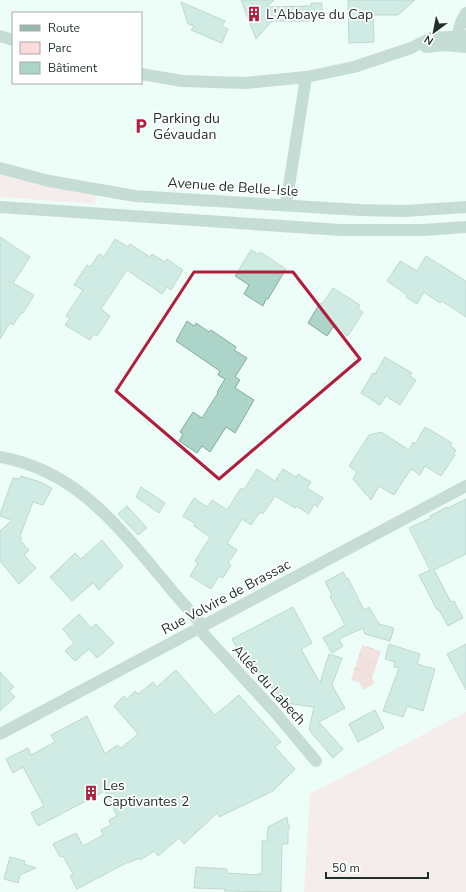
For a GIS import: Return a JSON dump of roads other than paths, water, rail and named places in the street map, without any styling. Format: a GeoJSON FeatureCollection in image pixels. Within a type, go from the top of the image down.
{"type":"FeatureCollection","features":[{"type":"Feature","properties":{"kind":"street"},"geometry":{"type":"LineString","coordinates":[[142,74],[182,81],[245,83],[306,77],[354,67],[410,48],[431,38],[462,36],[462,20],[466,13]]}},
{"type":"Feature","properties":{"kind":"street"},"geometry":{"type":"LineString","coordinates":[[0,36],[12,40]]}},
{"type":"Feature","properties":{"kind":"street"},"geometry":{"type":"LineString","coordinates":[[410,48],[446,45],[466,47]]}},
{"type":"Feature","properties":{"kind":"street"},"geometry":{"type":"LineString","coordinates":[[286,205],[306,77]]}},
{"type":"Feature","properties":{"kind":"street","name":"Avenue de Belle-Isle"},"geometry":{"type":"LineString","coordinates":[[0,168],[49,181],[135,196],[360,210],[404,211],[466,207]]}},
{"type":"Feature","properties":{"kind":"street"},"geometry":{"type":"LineString","coordinates":[[0,207],[347,230],[422,230],[466,227]]}},
{"type":"Feature","properties":{"kind":"street","name":"Allée du Labech"},"geometry":{"type":"LineString","coordinates":[[0,457],[32,466],[63,480],[92,501],[125,534],[201,628],[316,761]]}},
{"type":"Feature","properties":{"kind":"street","name":"Rue Volvire de Brassac"},"geometry":{"type":"LineString","coordinates":[[0,734],[466,486]]}},
{"type":"Feature","properties":{"kind":"water"},"geometry":{"type":"Polygon","coordinates":[[[362,645],[381,651],[372,678],[375,683],[363,690],[360,683],[351,680],[362,645]]]}},
{"type":"Feature","properties":{"kind":"place","name":"L'Abbaye du Cap"},"geometry":{"type":"Point","coordinates":[254,14]}},
{"type":"Feature","properties":{"kind":"place","name":"Parking du Gévaudan"},"geometry":{"type":"Point","coordinates":[141,126]}},
{"type":"Feature","properties":{"kind":"place","name":"Les Captivantes 2"},"geometry":{"type":"Point","coordinates":[91,793]}}]}
